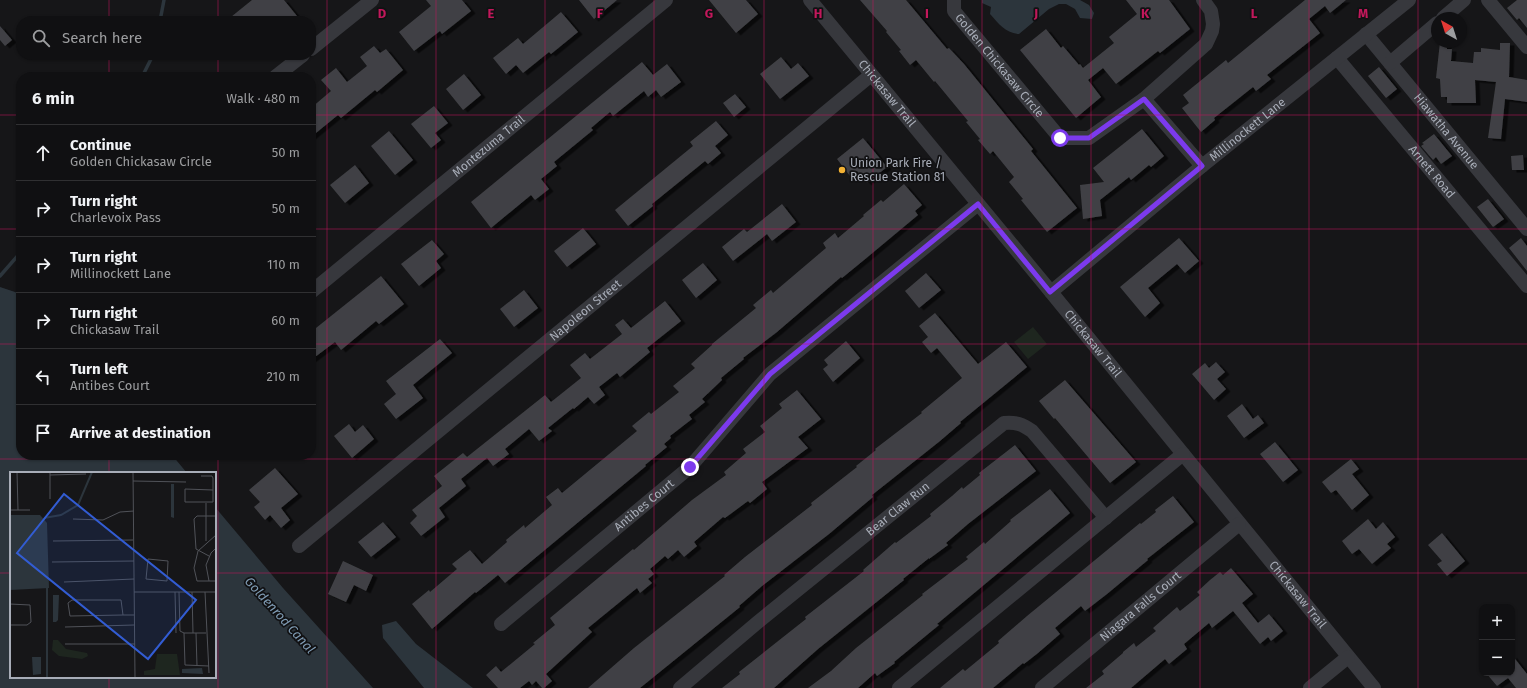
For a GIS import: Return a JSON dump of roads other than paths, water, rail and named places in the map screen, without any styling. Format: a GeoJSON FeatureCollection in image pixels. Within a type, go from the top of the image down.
{"type":"FeatureCollection","features":[{"type":"Feature","properties":{"kind":"street"},"geometry":{"type":"LineString","coordinates":[[316,45],[372,0]]}},
{"type":"Feature","properties":{"kind":"street","name":"Montezuma Trail"},"geometry":{"type":"LineString","coordinates":[[316,288],[666,0]]}},
{"type":"Feature","properties":{"kind":"street","name":"Chickasaw Trail"},"geometry":{"type":"LineString","coordinates":[[810,0],[1374,688]]}},
{"type":"Feature","properties":{"kind":"street","name":"Golden Chickasaw Circle"},"geometry":{"type":"LineString","coordinates":[[954,0],[954,11],[1060,138],[1089,138],[1144,99],[1206,44],[1213,24],[1211,11],[1203,0]]}},
{"type":"Feature","properties":{"kind":"street","name":"Millinockett Lane"},"geometry":{"type":"LineString","coordinates":[[1050,292],[1202,166],[1408,0]]}},
{"type":"Feature","properties":{"kind":"street"},"geometry":{"type":"LineString","coordinates":[[1450,12],[1464,0]]}},
{"type":"Feature","properties":{"kind":"street"},"geometry":{"type":"LineString","coordinates":[[1488,0],[1527,47]]}},
{"type":"Feature","properties":{"kind":"street"},"geometry":{"type":"LineString","coordinates":[[1390,63],[1431,28]]}},
{"type":"Feature","properties":{"kind":"street","name":"Hiawatha Avenue"},"geometry":{"type":"LineString","coordinates":[[1366,34],[1527,229]]}},
{"type":"Feature","properties":{"kind":"street","name":"Arnett Road"},"geometry":{"type":"LineString","coordinates":[[1337,58],[1527,286]]}},
{"type":"Feature","properties":{"kind":"street"},"geometry":{"type":"LineString","coordinates":[[281,72],[297,60]]}},
{"type":"Feature","properties":{"kind":"street","name":"Napoleon Street"},"geometry":{"type":"LineString","coordinates":[[299,546],[871,75]]}},
{"type":"Feature","properties":{"kind":"street"},"geometry":{"type":"LineString","coordinates":[[1144,99],[1202,166]]}},
{"type":"Feature","properties":{"kind":"street","name":"Antibes Court"},"geometry":{"type":"LineString","coordinates":[[501,624],[690,467],[770,374],[978,204]]}},
{"type":"Feature","properties":{"kind":"street","name":"Bear Claw Run"},"geometry":{"type":"LineString","coordinates":[[680,688],[758,622],[1004,423],[1021,423],[1032,431],[1106,518]]}},
{"type":"Feature","properties":{"kind":"street"},"geometry":{"type":"LineString","coordinates":[[899,688],[1183,454]]}},
{"type":"Feature","properties":{"kind":"street","name":"Niagara Falls Court"},"geometry":{"type":"LineString","coordinates":[[1042,688],[1239,524]]}},
{"type":"Feature","properties":{"kind":"street"},"geometry":{"type":"LineString","coordinates":[[1310,688],[1348,656]]}},
{"type":"Feature","properties":{"kind":"water"},"geometry":{"type":"Polygon","coordinates":[[[982,0],[1080,0],[1089,5],[1094,13],[1092,19],[1080,18],[1075,9],[1066,4],[1059,4],[1049,9],[1019,34],[1006,30],[999,24],[990,14],[991,7],[982,3],[982,0]]]}},
{"type":"Feature","properties":{"kind":"water"},"geometry":{"type":"Polygon","coordinates":[[[0,287],[16,292],[16,460],[176,460],[186,472],[10,472],[10,678],[216,678],[216,508],[283,588],[373,688],[0,688],[0,287]]]}},
{"type":"Feature","properties":{"kind":"water"},"geometry":{"type":"Polygon","coordinates":[[[396,621],[416,644],[473,688],[424,688],[383,638],[382,625],[396,621]]]}},
{"type":"Feature","properties":{"kind":"waterway","name":"Goldenrod Canal"},"geometry":{"type":"LineString","coordinates":[[161,16],[164,0]]}},
{"type":"Feature","properties":{"kind":"waterway","name":"Goldenrod Canal"},"geometry":{"type":"LineString","coordinates":[[144,72],[150,60]]}},
{"type":"Feature","properties":{"kind":"waterway","name":"Goldenrod Canal"},"geometry":{"type":"LineString","coordinates":[[0,276],[16,258]]}},
{"type":"Feature","properties":{"kind":"place","name":"Union Park Fire / Rescue Station 81"},"geometry":{"type":"Point","coordinates":[842,170]}}]}
